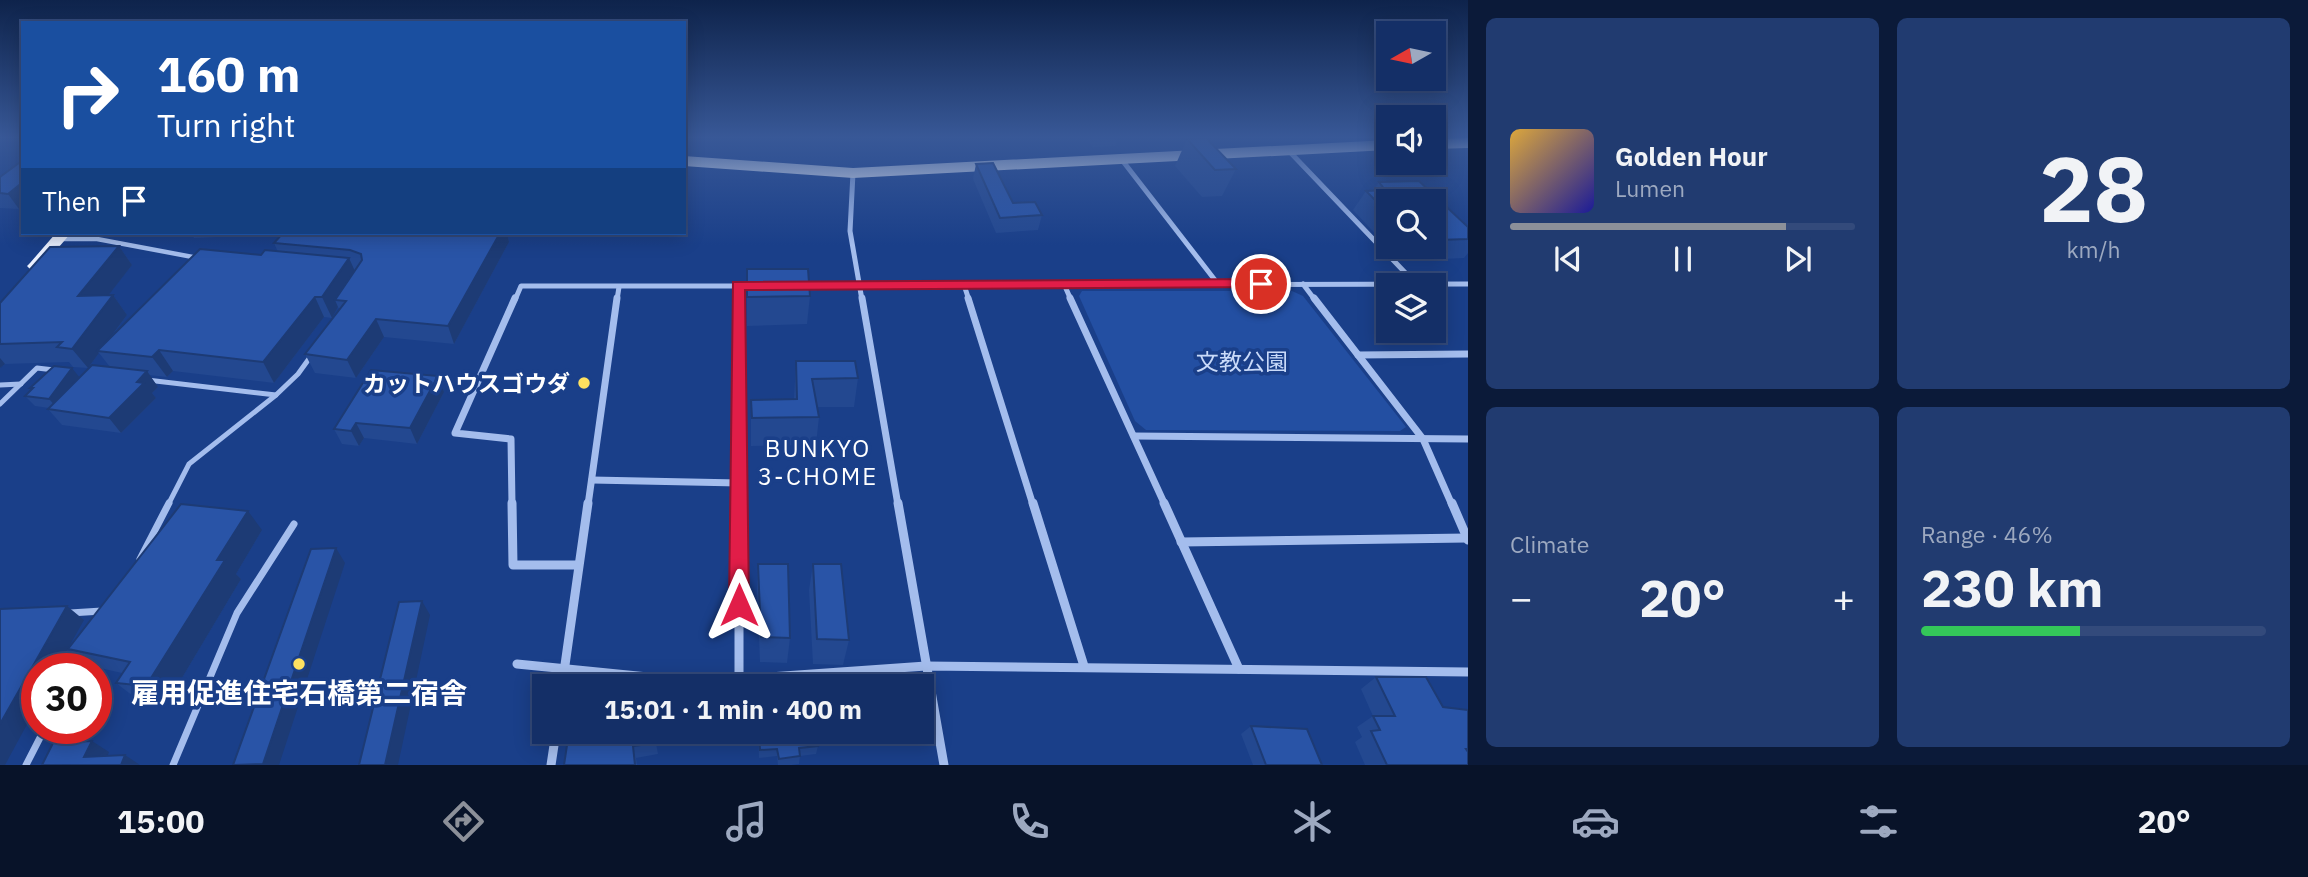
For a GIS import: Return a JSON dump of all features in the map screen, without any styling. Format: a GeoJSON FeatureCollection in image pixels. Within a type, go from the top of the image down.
{"type":"FeatureCollection","features":[{"type":"Feature","properties":{"kind":"main road"},"geometry":{"type":"LineString","coordinates":[[23,279],[62,236]]}},
{"type":"Feature","properties":{"kind":"street"},"geometry":{"type":"LineString","coordinates":[[853,174],[850,231],[944,765]]}},
{"type":"Feature","properties":{"kind":"street"},"geometry":{"type":"LineString","coordinates":[[1133,174],[1218,284]]}},
{"type":"Feature","properties":{"kind":"street"},"geometry":{"type":"LineString","coordinates":[[1311,174],[1406,273]]}},
{"type":"Feature","properties":{"kind":"street"},"geometry":{"type":"LineString","coordinates":[[1064,284],[1239,669]]}},
{"type":"Feature","properties":{"kind":"street"},"geometry":{"type":"LineString","coordinates":[[1181,542],[1468,539],[1465,526],[1423,439],[1303,284]]}},
{"type":"Feature","properties":{"kind":"street"},"geometry":{"type":"LineString","coordinates":[[792,286],[1376,284]]}},
{"type":"Feature","properties":{"kind":"street"},"geometry":{"type":"LineString","coordinates":[[1446,284],[1468,284]]}},
{"type":"Feature","properties":{"kind":"street"},"geometry":{"type":"LineString","coordinates":[[964,285],[1084,666]]}},
{"type":"Feature","properties":{"kind":"street"},"geometry":{"type":"LineString","coordinates":[[578,565],[513,565],[510,439],[455,433],[521,286],[765,286]]}},
{"type":"Feature","properties":{"kind":"street"},"geometry":{"type":"LineString","coordinates":[[738,286],[739,674]]}},
{"type":"Feature","properties":{"kind":"street"},"geometry":{"type":"LineString","coordinates":[[563,674],[619,287]]}},
{"type":"Feature","properties":{"kind":"street"},"geometry":{"type":"LineString","coordinates":[[1358,355],[1468,354]]}},
{"type":"Feature","properties":{"kind":"street"},"geometry":{"type":"LineString","coordinates":[[1134,436],[1468,439]]}},
{"type":"Feature","properties":{"kind":"street"},"geometry":{"type":"LineString","coordinates":[[592,480],[739,483]]}},
{"type":"Feature","properties":{"kind":"street"},"geometry":{"type":"LineString","coordinates":[[517,664],[616,674]]}},
{"type":"Feature","properties":{"kind":"street"},"geometry":{"type":"LineString","coordinates":[[811,674],[926,666],[1468,672]]}},
{"type":"Feature","properties":{"kind":"street"},"geometry":{"type":"LineString","coordinates":[[551,765],[554,744]]}},
{"type":"Feature","properties":{"kind":"lane"},"geometry":{"type":"LineString","coordinates":[[62,236],[97,239],[209,260]]}},
{"type":"Feature","properties":{"kind":"lane"},"geometry":{"type":"LineString","coordinates":[[136,566],[190,464],[276,395],[298,374],[314,352]]}},
{"type":"Feature","properties":{"kind":"lane"},"geometry":{"type":"LineString","coordinates":[[0,404],[37,368],[64,371]]}},
{"type":"Feature","properties":{"kind":"lane"},"geometry":{"type":"LineString","coordinates":[[144,380],[276,395]]}},
{"type":"Feature","properties":{"kind":"lane"},"geometry":{"type":"LineString","coordinates":[[0,385],[21,384]]}},
{"type":"Feature","properties":{"kind":"lane"},"geometry":{"type":"LineString","coordinates":[[173,765],[237,613],[294,524]]}},
{"type":"Feature","properties":{"kind":"lane"},"geometry":{"type":"LineString","coordinates":[[66,613],[109,609],[100,623]]}},
{"type":"Feature","properties":{"kind":"lane"},"geometry":{"type":"LineString","coordinates":[[84,653],[88,646]]}},
{"type":"Feature","properties":{"kind":"lane"},"geometry":{"type":"LineString","coordinates":[[26,765],[37,744]]}},
{"type":"Feature","properties":{"kind":"green space","name":"文教公園"},"geometry":{"type":"Polygon","coordinates":[[[1082,291],[1292,291],[1303,296],[1406,427],[1400,431],[1146,430],[1135,421],[1079,296],[1082,291]]]}},
{"type":"Feature","properties":{"kind":"building"},"geometry":{"type":"Polygon","coordinates":[[[4,174],[21,174],[21,184],[8,194],[0,193],[0,177],[4,174]]]}},
{"type":"Feature","properties":{"kind":"building"},"geometry":{"type":"Polygon","coordinates":[[[980,174],[998,174],[1013,203],[1035,202],[1042,215],[1000,218],[980,174]]]}},
{"type":"Feature","properties":{"kind":"building"},"geometry":{"type":"Polygon","coordinates":[[[1419,181],[1428,189],[1384,189],[1379,182],[1419,181]]]}},
{"type":"Feature","properties":{"kind":"building"},"geometry":{"type":"Polygon","coordinates":[[[1376,190],[1376,201],[1366,191],[1376,190]]]}},
{"type":"Feature","properties":{"kind":"building"},"geometry":{"type":"Polygon","coordinates":[[[1446,206],[1468,227],[1468,239],[1446,240],[1446,206]]]}},
{"type":"Feature","properties":{"kind":"building"},"geometry":{"type":"Polygon","coordinates":[[[281,235],[499,235],[448,326],[376,319],[347,360],[305,354],[346,301],[335,300],[362,260],[361,254],[350,250],[274,243],[281,235]]]}},
{"type":"Feature","properties":{"kind":"building"},"geometry":{"type":"Polygon","coordinates":[[[119,246],[78,296],[113,295],[72,349],[57,347],[62,342],[0,344],[0,303],[50,247],[119,246]]]}},
{"type":"Feature","properties":{"kind":"building"},"geometry":{"type":"Polygon","coordinates":[[[200,249],[261,255],[265,250],[349,258],[322,297],[315,297],[263,362],[159,350],[152,357],[97,351],[200,249]]]}},
{"type":"Feature","properties":{"kind":"building"},"geometry":{"type":"Polygon","coordinates":[[[747,269],[808,269],[810,296],[747,297],[747,269]]]}},
{"type":"Feature","properties":{"kind":"building"},"geometry":{"type":"Polygon","coordinates":[[[796,361],[855,361],[858,378],[812,379],[819,417],[752,418],[751,400],[797,399],[796,361]]]}},
{"type":"Feature","properties":{"kind":"building"},"geometry":{"type":"Polygon","coordinates":[[[92,365],[147,371],[137,382],[144,383],[109,418],[48,409],[92,365]]]}},
{"type":"Feature","properties":{"kind":"building"},"geometry":{"type":"Polygon","coordinates":[[[54,366],[72,368],[49,399],[25,396],[33,388],[30,388],[54,366]]]}},
{"type":"Feature","properties":{"kind":"building"},"geometry":{"type":"Polygon","coordinates":[[[371,370],[438,376],[410,428],[356,423],[351,431],[334,429],[371,370]]]}},
{"type":"Feature","properties":{"kind":"building"},"geometry":{"type":"Polygon","coordinates":[[[181,504],[248,511],[217,560],[225,560],[146,686],[116,683],[130,662],[112,658],[112,653],[87,653],[68,649],[181,504]]]}},
{"type":"Feature","properties":{"kind":"building"},"geometry":{"type":"Polygon","coordinates":[[[336,548],[263,764],[233,765],[311,549],[336,548]]]}},
{"type":"Feature","properties":{"kind":"building"},"geometry":{"type":"Polygon","coordinates":[[[758,564],[788,564],[790,638],[761,637],[758,564]]]}},
{"type":"Feature","properties":{"kind":"building"},"geometry":{"type":"Polygon","coordinates":[[[813,564],[841,564],[849,640],[817,639],[813,564]]]}},
{"type":"Feature","properties":{"kind":"building"},"geometry":{"type":"Polygon","coordinates":[[[422,601],[385,765],[359,765],[399,602],[422,601]]]}},
{"type":"Feature","properties":{"kind":"building"},"geometry":{"type":"Polygon","coordinates":[[[67,606],[40,653],[21,653],[21,687],[0,724],[0,609],[67,606]]]}},
{"type":"Feature","properties":{"kind":"building"},"geometry":{"type":"Polygon","coordinates":[[[1376,677],[1426,677],[1443,707],[1468,710],[1468,765],[1387,765],[1371,731],[1380,730],[1373,716],[1395,716],[1376,677]]]}},
{"type":"Feature","properties":{"kind":"building"},"geometry":{"type":"Polygon","coordinates":[[[1251,726],[1307,729],[1322,765],[1266,765],[1251,726]]]}},
{"type":"Feature","properties":{"kind":"building"},"geometry":{"type":"Polygon","coordinates":[[[52,744],[90,744],[84,757],[125,755],[121,765],[42,765],[52,744]]]}},
{"type":"Feature","properties":{"kind":"building"},"geometry":{"type":"Polygon","coordinates":[[[567,744],[648,744],[633,746],[635,765],[564,765],[567,744]]]}},
{"type":"Feature","properties":{"kind":"building"},"geometry":{"type":"Polygon","coordinates":[[[760,744],[818,746],[799,748],[800,756],[779,759],[777,749],[760,750],[760,744]]]}},
{"type":"Feature","properties":{"kind":"place","name":"カットハウスゴウダ"},"geometry":{"type":"Point","coordinates":[584,383]}},
{"type":"Feature","properties":{"kind":"place","name":"雇用促進住宅石橋第二宿舎"},"geometry":{"type":"Point","coordinates":[299,664]}},
{"type":"Feature","properties":{"kind":"district","name":"BUNKYO 3-CHOME"},"geometry":{"type":"Point","coordinates":[818,462]}},
{"type":"Feature","properties":{"kind":"route"},"geometry":{"type":"LineString","coordinates":[[739,605],[738,286],[1261,284]]}}]}
